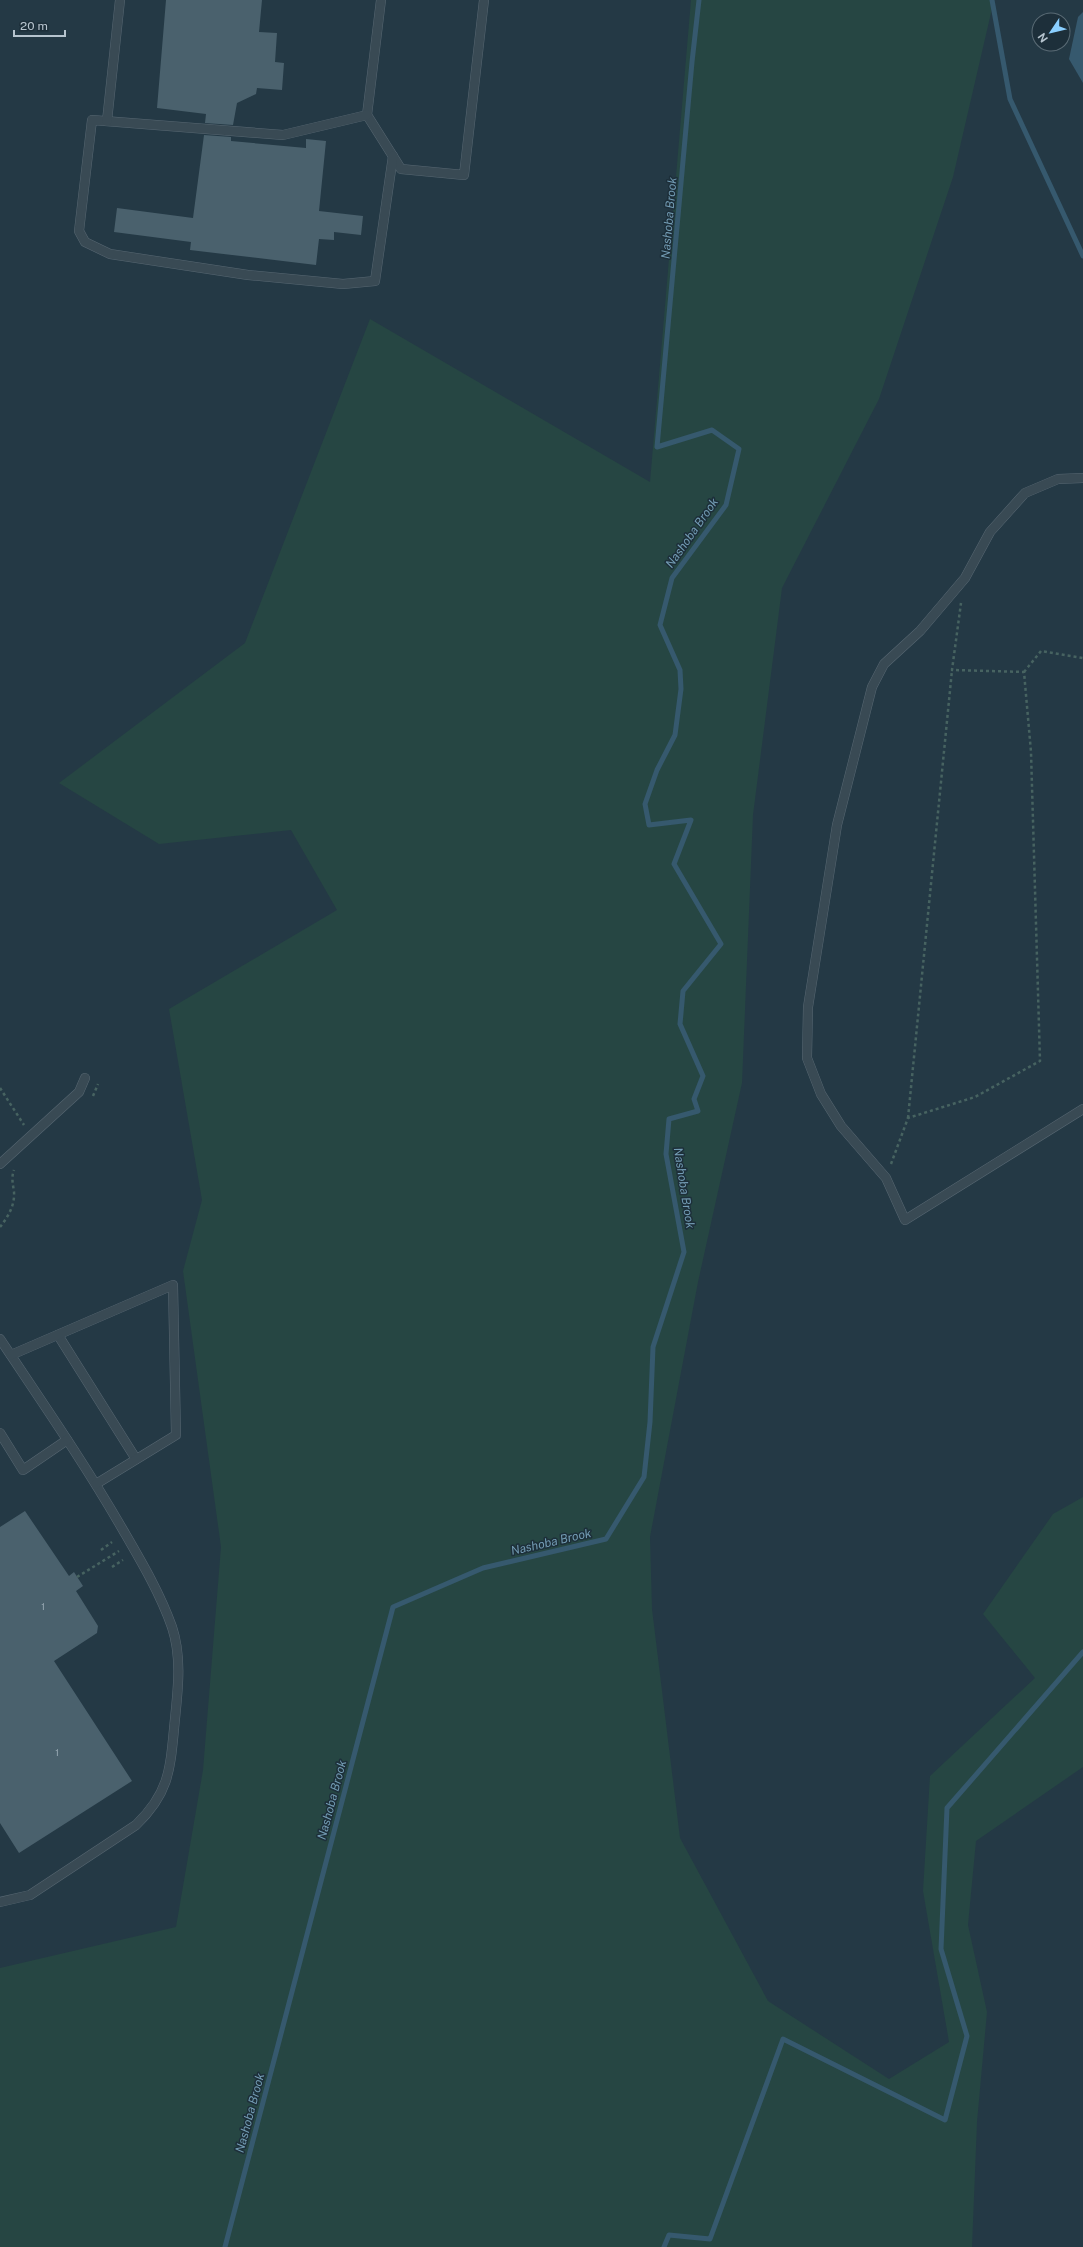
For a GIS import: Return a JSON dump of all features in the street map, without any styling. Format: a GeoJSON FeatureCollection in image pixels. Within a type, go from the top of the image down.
{"type":"FeatureCollection","features":[{"type":"Feature","properties":{"kind":"lane"},"geometry":{"type":"LineString","coordinates":[[107,121],[120,0]]}},
{"type":"Feature","properties":{"kind":"lane"},"geometry":{"type":"LineString","coordinates":[[381,0],[367,115],[401,169],[464,175],[484,0]]}},
{"type":"Feature","properties":{"kind":"lane"},"geometry":{"type":"LineString","coordinates":[[367,115],[283,135],[92,120],[79,231],[85,242],[110,254],[248,274],[342,284],[375,281],[393,156]]}},
{"type":"Feature","properties":{"kind":"lane"},"geometry":{"type":"LineString","coordinates":[[1083,478],[1058,479],[1026,493],[990,532],[965,578],[920,631],[884,664],[872,687],[837,826],[808,1006],[807,1058],[821,1094],[841,1126],[886,1178],[905,1220],[1083,1109]]}},
{"type":"Feature","properties":{"kind":"lane"},"geometry":{"type":"LineString","coordinates":[[0,1164],[79,1092],[85,1078]]}},
{"type":"Feature","properties":{"kind":"lane"},"geometry":{"type":"LineString","coordinates":[[11,1355],[173,1285],[176,1435],[96,1484]]}},
{"type":"Feature","properties":{"kind":"lane"},"geometry":{"type":"LineString","coordinates":[[58,1335],[136,1460]]}},
{"type":"Feature","properties":{"kind":"lane"},"geometry":{"type":"LineString","coordinates":[[0,1339],[96,1484],[147,1572],[172,1628],[178,1674],[171,1760],[162,1794],[151,1810],[136,1825],[30,1895],[0,1902]]}},
{"type":"Feature","properties":{"kind":"lane"},"geometry":{"type":"LineString","coordinates":[[0,1433],[24,1470],[67,1440]]}},
{"type":"Feature","properties":{"kind":"path"},"geometry":{"type":"LineString","coordinates":[[886,1178],[908,1118],[952,670],[961,601]]}},
{"type":"Feature","properties":{"kind":"path"},"geometry":{"type":"LineString","coordinates":[[908,1118],[975,1097],[1040,1061],[1031,752],[1024,672],[1041,651],[1083,658]]}},
{"type":"Feature","properties":{"kind":"path"},"geometry":{"type":"LineString","coordinates":[[952,670],[1024,672]]}},
{"type":"Feature","properties":{"kind":"path"},"geometry":{"type":"LineString","coordinates":[[87,1102],[93,1097],[98,1082]]}},
{"type":"Feature","properties":{"kind":"path"},"geometry":{"type":"LineString","coordinates":[[0,1088],[26,1129]]}},
{"type":"Feature","properties":{"kind":"path"},"geometry":{"type":"LineString","coordinates":[[0,1227],[12,1207],[14,1194],[11,1178],[13,1170],[18,1166]]}},
{"type":"Feature","properties":{"kind":"path"},"geometry":{"type":"LineString","coordinates":[[100,1550],[112,1542]]}},
{"type":"Feature","properties":{"kind":"path"},"geometry":{"type":"LineString","coordinates":[[77,1576],[119,1551]]}},
{"type":"Feature","properties":{"kind":"path"},"geometry":{"type":"LineString","coordinates":[[112,1567],[123,1560]]}},
{"type":"Feature","properties":{"kind":"green space"},"geometry":{"type":"Polygon","coordinates":[[[691,0],[994,0],[953,177],[879,399],[782,588],[753,815],[742,1083],[698,1282],[650,1537],[652,1609],[680,1838],[768,2001],[889,2079],[949,2042],[923,1891],[930,1776],[1035,1678],[983,1614],[1053,1514],[1083,1497],[1083,1767],[976,1841],[968,1925],[987,2012],[977,2122],[972,2247],[0,2247],[0,1968],[176,1927],[203,1770],[221,1547],[183,1271],[202,1200],[169,1009],[337,910],[291,830],[159,844],[59,783],[245,643],[370,319],[650,482],[691,0]]]}},
{"type":"Feature","properties":{"kind":"water"},"geometry":{"type":"Polygon","coordinates":[[[1083,12],[1083,83],[1069,59],[1078,17],[1083,12]]]}},
{"type":"Feature","properties":{"kind":"building"},"geometry":{"type":"Polygon","coordinates":[[[166,0],[262,0],[259,32],[277,33],[275,62],[284,63],[282,90],[257,88],[256,94],[237,103],[233,125],[205,123],[206,114],[157,108],[166,0]]]}},
{"type":"Feature","properties":{"kind":"building"},"geometry":{"type":"Polygon","coordinates":[[[204,135],[231,137],[231,141],[306,148],[306,139],[326,141],[319,211],[363,216],[361,235],[334,232],[334,240],[319,239],[316,265],[190,250],[191,242],[114,232],[117,208],[193,218],[204,135]]]}},
{"type":"Feature","properties":{"kind":"building"},"geometry":{"type":"Polygon","coordinates":[[[25,1511],[69,1576],[74,1572],[83,1586],[76,1591],[98,1626],[97,1633],[54,1661],[132,1781],[19,1853],[0,1823],[0,1527],[25,1511]]]}},
{"type":"Feature","properties":{"kind":"waterway","name":"Nashoba Brook"},"geometry":{"type":"LineString","coordinates":[[225,2247],[393,1607],[483,1568],[606,1539],[644,1477],[650,1422],[653,1347],[684,1252],[666,1154],[669,1119],[698,1111],[694,1099],[703,1076],[680,1024],[683,991],[721,944],[674,864],[691,820],[649,825],[645,804],[657,770],[675,735],[681,689],[680,670],[660,625],[672,578],[726,505],[739,449],[712,430],[657,447],[699,0]]}},
{"type":"Feature","properties":{"kind":"waterway"},"geometry":{"type":"LineString","coordinates":[[992,0],[1010,99],[1083,256]]}},
{"type":"Feature","properties":{"kind":"waterway"},"geometry":{"type":"LineString","coordinates":[[664,2247],[669,2235],[710,2239],[783,2039],[945,2120],[967,2036],[941,1949],[947,1808],[1083,1652]]}}]}
